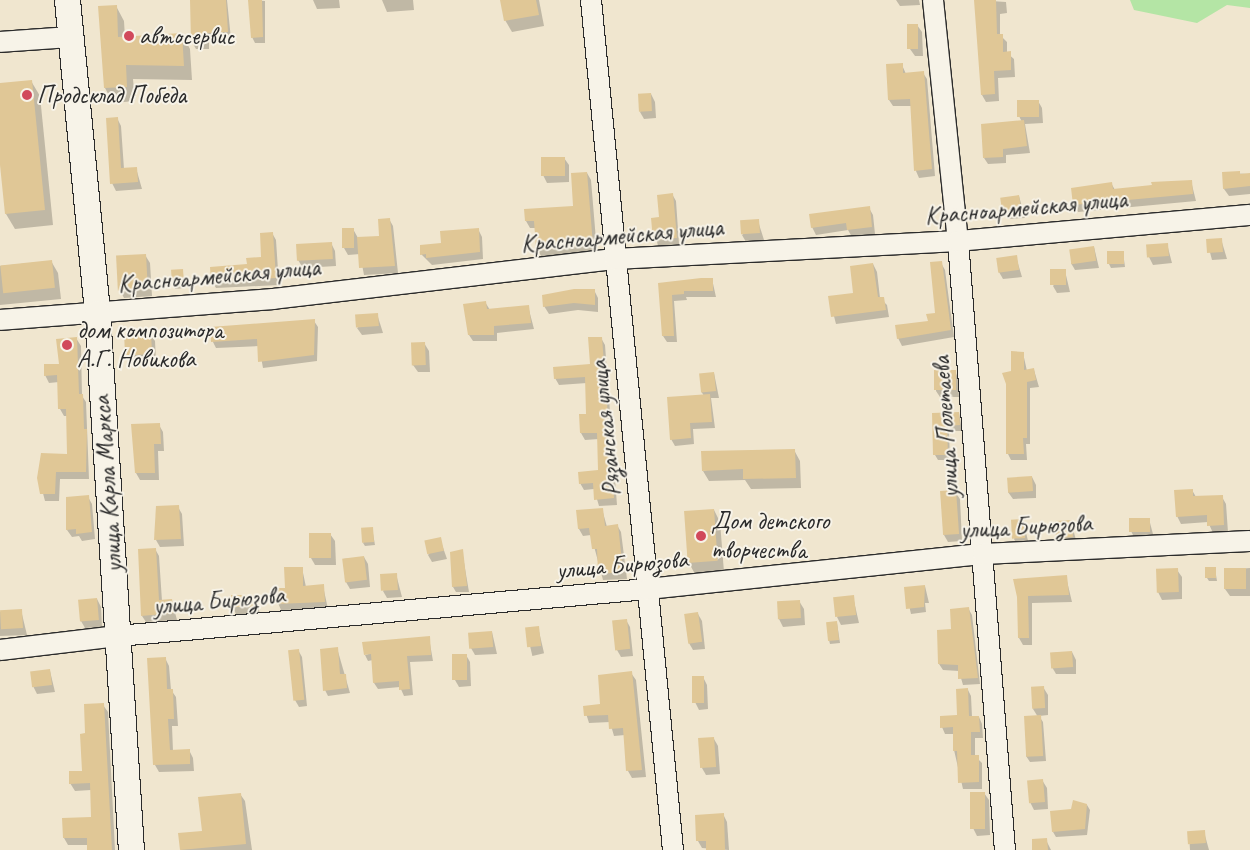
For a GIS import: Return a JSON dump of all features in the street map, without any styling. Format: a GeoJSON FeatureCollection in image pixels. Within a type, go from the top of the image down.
{"type":"FeatureCollection","features":[{"type":"Feature","properties":{"kind":"main road","name":"улица Карла Маркса"},"geometry":{"type":"LineString","coordinates":[[67,0],[98,313],[131,850]]}},
{"type":"Feature","properties":{"kind":"street","name":"Рязанская улица"},"geometry":{"type":"LineString","coordinates":[[591,0],[673,850]]}},
{"type":"Feature","properties":{"kind":"street","name":"улица Полетаева"},"geometry":{"type":"LineString","coordinates":[[933,0],[958,241],[1005,850]]}},
{"type":"Feature","properties":{"kind":"street"},"geometry":{"type":"LineString","coordinates":[[0,42],[71,38]]}},
{"type":"Feature","properties":{"kind":"street","name":"Красноармейская улица"},"geometry":{"type":"LineString","coordinates":[[0,320],[273,299],[615,259],[958,241],[1250,215]]}},
{"type":"Feature","properties":{"kind":"street","name":"улица Бирюзова"},"geometry":{"type":"LineString","coordinates":[[0,650],[118,636],[648,589],[982,554],[1250,541]]}},
{"type":"Feature","properties":{"kind":"green space"},"geometry":{"type":"Polygon","coordinates":[[[1130,0],[1250,0],[1250,8],[1227,5],[1197,23],[1134,10],[1130,0]]]}},
{"type":"Feature","properties":{"kind":"building"},"geometry":{"type":"Polygon","coordinates":[[[190,0],[226,0],[228,32],[206,33],[206,42],[191,42],[190,0]]]}},
{"type":"Feature","properties":{"kind":"building"},"geometry":{"type":"Polygon","coordinates":[[[248,0],[262,0],[263,37],[251,38],[248,0]]]}},
{"type":"Feature","properties":{"kind":"building"},"geometry":{"type":"Polygon","coordinates":[[[500,0],[536,0],[539,15],[504,21],[500,0]]]}},
{"type":"Feature","properties":{"kind":"building"},"geometry":{"type":"Polygon","coordinates":[[[974,0],[996,0],[997,34],[1003,34],[1003,52],[1011,51],[1011,70],[994,71],[995,94],[981,95],[974,0]]]}},
{"type":"Feature","properties":{"kind":"building"},"geometry":{"type":"Polygon","coordinates":[[[117,5],[118,37],[182,33],[184,66],[126,65],[127,87],[104,88],[98,6],[117,5]]]}},
{"type":"Feature","properties":{"kind":"building"},"geometry":{"type":"Polygon","coordinates":[[[907,24],[918,24],[918,49],[907,49],[907,24]]]}},
{"type":"Feature","properties":{"kind":"building"},"geometry":{"type":"Polygon","coordinates":[[[903,63],[903,73],[924,71],[932,169],[914,171],[910,99],[888,100],[886,64],[903,63]]]}},
{"type":"Feature","properties":{"kind":"building"},"geometry":{"type":"Polygon","coordinates":[[[32,80],[45,210],[5,214],[0,165],[0,83],[32,80]]]}},
{"type":"Feature","properties":{"kind":"building"},"geometry":{"type":"Polygon","coordinates":[[[651,93],[652,111],[639,112],[638,94],[651,93]]]}},
{"type":"Feature","properties":{"kind":"building"},"geometry":{"type":"Polygon","coordinates":[[[1017,100],[1039,100],[1039,117],[1017,117],[1017,100]]]}},
{"type":"Feature","properties":{"kind":"building"},"geometry":{"type":"Polygon","coordinates":[[[118,117],[121,168],[137,167],[138,182],[110,184],[106,118],[118,117]]]}},
{"type":"Feature","properties":{"kind":"building"},"geometry":{"type":"Polygon","coordinates":[[[1024,120],[1027,146],[1003,149],[1003,157],[983,158],[981,124],[1024,120]]]}},
{"type":"Feature","properties":{"kind":"building"},"geometry":{"type":"Polygon","coordinates":[[[541,157],[565,157],[565,176],[541,176],[541,157]]]}},
{"type":"Feature","properties":{"kind":"building"},"geometry":{"type":"Polygon","coordinates":[[[1240,171],[1240,174],[1250,173],[1250,186],[1223,189],[1222,172],[1240,171]]]}},
{"type":"Feature","properties":{"kind":"building"},"geometry":{"type":"Polygon","coordinates":[[[587,172],[593,245],[536,250],[534,221],[525,221],[524,209],[573,206],[571,173],[587,172]]]}},
{"type":"Feature","properties":{"kind":"building"},"geometry":{"type":"Polygon","coordinates":[[[1192,180],[1193,194],[1073,205],[1071,188],[1112,182],[1113,189],[1152,185],[1151,182],[1192,180]]]}},
{"type":"Feature","properties":{"kind":"building"},"geometry":{"type":"Polygon","coordinates":[[[673,193],[677,238],[653,240],[651,218],[659,217],[657,195],[673,193]]]}},
{"type":"Feature","properties":{"kind":"building"},"geometry":{"type":"Polygon","coordinates":[[[1019,195],[1021,210],[1002,212],[1000,198],[1019,195]]]}},
{"type":"Feature","properties":{"kind":"building"},"geometry":{"type":"Polygon","coordinates":[[[870,206],[872,227],[847,230],[846,223],[811,228],[809,214],[870,206]]]}},
{"type":"Feature","properties":{"kind":"building"},"geometry":{"type":"Polygon","coordinates":[[[390,218],[395,266],[359,268],[357,237],[379,236],[378,219],[390,218]]]}},
{"type":"Feature","properties":{"kind":"building"},"geometry":{"type":"Polygon","coordinates":[[[759,219],[760,233],[741,234],[740,220],[759,219]]]}},
{"type":"Feature","properties":{"kind":"building"},"geometry":{"type":"Polygon","coordinates":[[[342,228],[354,228],[354,248],[342,248],[342,228]]]}},
{"type":"Feature","properties":{"kind":"building"},"geometry":{"type":"Polygon","coordinates":[[[479,228],[480,252],[426,258],[426,254],[420,255],[420,245],[441,243],[440,231],[479,228]]]}},
{"type":"Feature","properties":{"kind":"building"},"geometry":{"type":"Polygon","coordinates":[[[273,232],[276,278],[211,282],[210,267],[247,264],[246,258],[261,257],[260,233],[273,232]]]}},
{"type":"Feature","properties":{"kind":"building"},"geometry":{"type":"Polygon","coordinates":[[[1222,238],[1223,252],[1207,253],[1206,239],[1222,238]]]}},
{"type":"Feature","properties":{"kind":"building"},"geometry":{"type":"Polygon","coordinates":[[[332,242],[333,259],[297,261],[296,244],[332,242]]]}},
{"type":"Feature","properties":{"kind":"building"},"geometry":{"type":"Polygon","coordinates":[[[1168,243],[1169,256],[1147,258],[1146,245],[1168,243]]]}},
{"type":"Feature","properties":{"kind":"building"},"geometry":{"type":"Polygon","coordinates":[[[1094,246],[1096,261],[1071,264],[1069,249],[1094,246]]]}},
{"type":"Feature","properties":{"kind":"building"},"geometry":{"type":"Polygon","coordinates":[[[1107,251],[1124,251],[1124,264],[1107,264],[1107,251]]]}},
{"type":"Feature","properties":{"kind":"building"},"geometry":{"type":"Polygon","coordinates":[[[146,254],[148,289],[118,291],[116,256],[146,254]]]}},
{"type":"Feature","properties":{"kind":"building"},"geometry":{"type":"Polygon","coordinates":[[[1017,255],[1019,270],[998,273],[996,258],[1017,255]]]}},
{"type":"Feature","properties":{"kind":"building"},"geometry":{"type":"Polygon","coordinates":[[[52,260],[55,288],[3,293],[0,265],[52,260]]]}},
{"type":"Feature","properties":{"kind":"building"},"geometry":{"type":"Polygon","coordinates":[[[942,261],[951,330],[897,339],[895,325],[928,321],[926,314],[935,313],[930,262],[942,261]]]}},
{"type":"Feature","properties":{"kind":"building"},"geometry":{"type":"Polygon","coordinates":[[[873,263],[878,297],[884,297],[886,310],[831,317],[828,296],[853,293],[850,266],[873,263]]]}},
{"type":"Feature","properties":{"kind":"building"},"geometry":{"type":"Polygon","coordinates":[[[183,269],[184,285],[172,286],[171,270],[183,269]]]}},
{"type":"Feature","properties":{"kind":"building"},"geometry":{"type":"Polygon","coordinates":[[[1050,269],[1066,269],[1066,285],[1050,285],[1050,269]]]}},
{"type":"Feature","properties":{"kind":"building"},"geometry":{"type":"Polygon","coordinates":[[[713,278],[713,291],[684,291],[684,294],[672,295],[674,336],[662,336],[658,283],[713,278]]]}},
{"type":"Feature","properties":{"kind":"building"},"geometry":{"type":"Polygon","coordinates":[[[574,289],[595,289],[595,305],[574,303],[543,307],[542,295],[574,289]]]}},
{"type":"Feature","properties":{"kind":"building"},"geometry":{"type":"Polygon","coordinates":[[[486,301],[487,309],[529,305],[531,323],[494,326],[494,335],[468,335],[463,304],[486,301]]]}},
{"type":"Feature","properties":{"kind":"building"},"geometry":{"type":"Polygon","coordinates":[[[378,313],[379,326],[356,328],[355,315],[378,313]]]}},
{"type":"Feature","properties":{"kind":"building"},"geometry":{"type":"Polygon","coordinates":[[[315,319],[314,355],[258,362],[257,339],[211,342],[210,327],[315,319]]]}},
{"type":"Feature","properties":{"kind":"building"},"geometry":{"type":"Polygon","coordinates":[[[151,333],[152,354],[125,355],[124,334],[151,333]]]}},
{"type":"Feature","properties":{"kind":"building"},"geometry":{"type":"Polygon","coordinates":[[[77,337],[79,394],[83,394],[84,429],[87,429],[86,472],[56,472],[55,494],[40,494],[37,478],[41,453],[67,454],[66,409],[58,409],[57,375],[44,376],[44,364],[59,364],[56,339],[77,337]]]}},
{"type":"Feature","properties":{"kind":"building"},"geometry":{"type":"Polygon","coordinates":[[[588,337],[602,337],[614,498],[594,500],[593,483],[579,484],[578,472],[598,470],[597,433],[580,433],[579,414],[586,414],[585,377],[554,379],[553,367],[590,364],[588,337]]]}},
{"type":"Feature","properties":{"kind":"building"},"geometry":{"type":"Polygon","coordinates":[[[411,342],[425,342],[426,365],[412,365],[411,342]]]}},
{"type":"Feature","properties":{"kind":"building"},"geometry":{"type":"Polygon","coordinates":[[[1011,351],[1024,352],[1024,370],[1034,368],[1036,380],[1027,382],[1027,438],[1023,438],[1024,454],[1006,454],[1006,384],[1002,373],[1011,371],[1011,351]]]}},
{"type":"Feature","properties":{"kind":"building"},"geometry":{"type":"Polygon","coordinates":[[[934,370],[956,370],[956,390],[934,390],[934,370]]]}},
{"type":"Feature","properties":{"kind":"building"},"geometry":{"type":"Polygon","coordinates":[[[714,372],[716,391],[701,392],[699,374],[714,372]]]}},
{"type":"Feature","properties":{"kind":"building"},"geometry":{"type":"Polygon","coordinates":[[[710,394],[712,422],[690,423],[691,438],[670,440],[667,397],[710,394]]]}},
{"type":"Feature","properties":{"kind":"building"},"geometry":{"type":"Polygon","coordinates":[[[959,412],[960,425],[947,426],[948,455],[933,455],[932,413],[959,412]]]}},
{"type":"Feature","properties":{"kind":"building"},"geometry":{"type":"Polygon","coordinates":[[[160,423],[161,444],[154,444],[155,473],[135,473],[131,424],[160,423]]]}},
{"type":"Feature","properties":{"kind":"building"},"geometry":{"type":"Polygon","coordinates":[[[795,449],[796,478],[743,479],[743,469],[702,471],[701,451],[795,449]]]}},
{"type":"Feature","properties":{"kind":"building"},"geometry":{"type":"Polygon","coordinates":[[[1032,476],[1033,491],[1008,493],[1007,478],[1032,476]]]}},
{"type":"Feature","properties":{"kind":"building"},"geometry":{"type":"Polygon","coordinates":[[[1193,489],[1193,496],[1223,495],[1224,525],[1207,526],[1207,515],[1176,517],[1174,490],[1193,489]]]}},
{"type":"Feature","properties":{"kind":"building"},"geometry":{"type":"Polygon","coordinates":[[[956,490],[959,534],[943,535],[940,491],[956,490]]]}},
{"type":"Feature","properties":{"kind":"building"},"geometry":{"type":"Polygon","coordinates":[[[89,495],[92,532],[76,534],[76,529],[66,530],[66,497],[89,495]]]}},
{"type":"Feature","properties":{"kind":"building"},"geometry":{"type":"Polygon","coordinates":[[[179,505],[181,539],[154,540],[156,506],[179,505]]]}},
{"type":"Feature","properties":{"kind":"building"},"geometry":{"type":"Polygon","coordinates":[[[603,508],[605,526],[618,524],[623,572],[598,574],[597,549],[592,549],[589,528],[578,529],[576,510],[603,508]]]}},
{"type":"Feature","properties":{"kind":"building","name":"Дом детского творчества"},"geometry":{"type":"Polygon","coordinates":[[[714,509],[718,561],[688,563],[684,511],[714,509]]]}},
{"type":"Feature","properties":{"kind":"building"},"geometry":{"type":"Polygon","coordinates":[[[1129,518],[1150,518],[1150,532],[1129,532],[1129,518]]]}},
{"type":"Feature","properties":{"kind":"building"},"geometry":{"type":"Polygon","coordinates":[[[1024,519],[1025,538],[1012,539],[1011,520],[1024,519]]]}},
{"type":"Feature","properties":{"kind":"building"},"geometry":{"type":"Polygon","coordinates":[[[1072,520],[1073,537],[1056,538],[1055,521],[1072,520]]]}},
{"type":"Feature","properties":{"kind":"building"},"geometry":{"type":"Polygon","coordinates":[[[373,527],[374,542],[362,543],[361,528],[373,527]]]}},
{"type":"Feature","properties":{"kind":"building"},"geometry":{"type":"Polygon","coordinates":[[[309,533],[331,533],[331,558],[309,558],[309,533]]]}},
{"type":"Feature","properties":{"kind":"building"},"geometry":{"type":"Polygon","coordinates":[[[441,537],[444,551],[427,554],[424,541],[441,537]]]}},
{"type":"Feature","properties":{"kind":"building"},"geometry":{"type":"Polygon","coordinates":[[[156,548],[159,600],[172,599],[174,613],[141,616],[138,549],[156,548]]]}},
{"type":"Feature","properties":{"kind":"building"},"geometry":{"type":"Polygon","coordinates":[[[463,549],[467,586],[452,587],[450,552],[463,549]]]}},
{"type":"Feature","properties":{"kind":"building"},"geometry":{"type":"Polygon","coordinates":[[[364,556],[367,580],[345,583],[342,559],[364,556]]]}},
{"type":"Feature","properties":{"kind":"building"},"geometry":{"type":"Polygon","coordinates":[[[284,567],[303,567],[303,586],[324,584],[325,602],[276,604],[276,588],[285,588],[284,567]]]}},
{"type":"Feature","properties":{"kind":"building"},"geometry":{"type":"Polygon","coordinates":[[[1205,567],[1216,567],[1216,578],[1205,578],[1205,567]]]}},
{"type":"Feature","properties":{"kind":"building"},"geometry":{"type":"Polygon","coordinates":[[[1178,568],[1179,592],[1157,593],[1156,569],[1178,568]]]}},
{"type":"Feature","properties":{"kind":"building"},"geometry":{"type":"Polygon","coordinates":[[[1224,568],[1246,568],[1246,589],[1224,589],[1224,568]]]}},
{"type":"Feature","properties":{"kind":"building"},"geometry":{"type":"Polygon","coordinates":[[[397,573],[398,590],[381,591],[380,574],[397,573]]]}},
{"type":"Feature","properties":{"kind":"building"},"geometry":{"type":"Polygon","coordinates":[[[1067,575],[1069,595],[1028,596],[1029,638],[1018,638],[1017,597],[1013,579],[1067,575]]]}},
{"type":"Feature","properties":{"kind":"building"},"geometry":{"type":"Polygon","coordinates":[[[925,585],[924,607],[906,609],[904,587],[925,585]]]}},
{"type":"Feature","properties":{"kind":"building"},"geometry":{"type":"Polygon","coordinates":[[[231,595],[256,595],[256,607],[231,607],[231,595]]]}},
{"type":"Feature","properties":{"kind":"building"},"geometry":{"type":"Polygon","coordinates":[[[854,595],[856,615],[835,617],[833,597],[854,595]]]}},
{"type":"Feature","properties":{"kind":"building"},"geometry":{"type":"Polygon","coordinates":[[[97,598],[99,620],[80,622],[78,600],[97,598]]]}},
{"type":"Feature","properties":{"kind":"building"},"geometry":{"type":"Polygon","coordinates":[[[800,600],[801,618],[778,619],[777,601],[800,600]]]}},
{"type":"Feature","properties":{"kind":"building"},"geometry":{"type":"Polygon","coordinates":[[[969,607],[978,678],[958,679],[958,665],[938,664],[937,630],[951,629],[950,609],[969,607]]]}},
{"type":"Feature","properties":{"kind":"building"},"geometry":{"type":"Polygon","coordinates":[[[22,609],[23,628],[1,629],[0,610],[22,609]]]}},
{"type":"Feature","properties":{"kind":"building"},"geometry":{"type":"Polygon","coordinates":[[[698,612],[702,642],[688,644],[684,614],[698,612]]]}},
{"type":"Feature","properties":{"kind":"building"},"geometry":{"type":"Polygon","coordinates":[[[627,619],[630,649],[615,650],[612,621],[627,619]]]}},
{"type":"Feature","properties":{"kind":"building"},"geometry":{"type":"Polygon","coordinates":[[[837,621],[839,640],[828,641],[826,622],[837,621]]]}},
{"type":"Feature","properties":{"kind":"building"},"geometry":{"type":"Polygon","coordinates":[[[539,626],[541,646],[527,647],[525,627],[539,626]]]}},
{"type":"Feature","properties":{"kind":"building"},"geometry":{"type":"Polygon","coordinates":[[[492,631],[493,647],[469,649],[468,633],[492,631]]]}},
{"type":"Feature","properties":{"kind":"building"},"geometry":{"type":"Polygon","coordinates":[[[430,636],[431,655],[407,656],[410,689],[399,690],[399,681],[373,683],[371,654],[364,655],[362,642],[430,636]]]}},
{"type":"Feature","properties":{"kind":"building"},"geometry":{"type":"Polygon","coordinates":[[[338,647],[340,674],[346,674],[347,688],[323,691],[320,649],[338,647]]]}},
{"type":"Feature","properties":{"kind":"building"},"geometry":{"type":"Polygon","coordinates":[[[299,649],[304,700],[293,701],[288,650],[299,649]]]}},
{"type":"Feature","properties":{"kind":"building"},"geometry":{"type":"Polygon","coordinates":[[[1072,651],[1073,667],[1051,668],[1050,653],[1072,651]]]}},
{"type":"Feature","properties":{"kind":"building"},"geometry":{"type":"Polygon","coordinates":[[[452,654],[467,654],[467,680],[452,680],[452,654]]]}},
{"type":"Feature","properties":{"kind":"building"},"geometry":{"type":"Polygon","coordinates":[[[166,657],[167,689],[173,689],[174,719],[168,719],[170,750],[190,749],[190,764],[153,765],[147,658],[166,657]]]}},
{"type":"Feature","properties":{"kind":"building"},"geometry":{"type":"Polygon","coordinates":[[[50,669],[52,685],[32,687],[30,671],[50,669]]]}},
{"type":"Feature","properties":{"kind":"building"},"geometry":{"type":"Polygon","coordinates":[[[632,671],[642,770],[626,771],[623,728],[609,729],[608,715],[584,716],[583,706],[600,704],[598,675],[632,671]]]}},
{"type":"Feature","properties":{"kind":"building"},"geometry":{"type":"Polygon","coordinates":[[[692,676],[704,676],[704,703],[692,703],[692,676]]]}},
{"type":"Feature","properties":{"kind":"building"},"geometry":{"type":"Polygon","coordinates":[[[1044,686],[1045,708],[1032,709],[1031,687],[1044,686]]]}},
{"type":"Feature","properties":{"kind":"building"},"geometry":{"type":"Polygon","coordinates":[[[968,688],[969,716],[979,716],[980,732],[971,732],[971,755],[979,755],[979,782],[958,783],[957,751],[953,751],[953,727],[940,728],[940,716],[957,715],[956,689],[968,688]]]}},
{"type":"Feature","properties":{"kind":"building"},"geometry":{"type":"Polygon","coordinates":[[[104,703],[112,850],[87,850],[87,838],[63,838],[62,818],[91,817],[90,783],[69,784],[69,771],[82,771],[80,734],[85,733],[84,704],[104,703]]]}},
{"type":"Feature","properties":{"kind":"building"},"geometry":{"type":"Polygon","coordinates":[[[1041,715],[1043,756],[1026,757],[1024,716],[1041,715]]]}},
{"type":"Feature","properties":{"kind":"building"},"geometry":{"type":"Polygon","coordinates":[[[714,737],[716,767],[700,768],[698,738],[714,737]]]}},
{"type":"Feature","properties":{"kind":"building"},"geometry":{"type":"Polygon","coordinates":[[[1043,779],[1045,802],[1029,803],[1027,780],[1043,779]]]}},
{"type":"Feature","properties":{"kind":"building"},"geometry":{"type":"Polygon","coordinates":[[[970,792],[985,792],[985,829],[970,829],[970,792]]]}},
{"type":"Feature","properties":{"kind":"building"},"geometry":{"type":"Polygon","coordinates":[[[241,793],[246,844],[180,850],[178,833],[202,831],[198,797],[241,793]]]}},
{"type":"Feature","properties":{"kind":"building"},"geometry":{"type":"Polygon","coordinates":[[[1073,800],[1087,804],[1085,829],[1052,832],[1050,811],[1071,809],[1073,800]]]}},
{"type":"Feature","properties":{"kind":"building"},"geometry":{"type":"Polygon","coordinates":[[[724,813],[725,850],[706,850],[706,841],[696,841],[695,815],[724,813]]]}},
{"type":"Feature","properties":{"kind":"building"},"geometry":{"type":"Polygon","coordinates":[[[1205,830],[1206,843],[1188,844],[1187,831],[1205,830]]]}},
{"type":"Feature","properties":{"kind":"building"},"geometry":{"type":"Polygon","coordinates":[[[1047,838],[1048,850],[1032,850],[1032,839],[1047,838]]]}},
{"type":"Feature","properties":{"kind":"place","name":"автосервис"},"geometry":{"type":"Point","coordinates":[129,36]}},
{"type":"Feature","properties":{"kind":"place","name":"Продсклад Победа"},"geometry":{"type":"Point","coordinates":[27,95]}},
{"type":"Feature","properties":{"kind":"place","name":"дом композитора А.Г. Новикова"},"geometry":{"type":"Point","coordinates":[67,345]}},
{"type":"Feature","properties":{"kind":"place","name":"Дом детского творчества"},"geometry":{"type":"Point","coordinates":[701,536]}}]}
